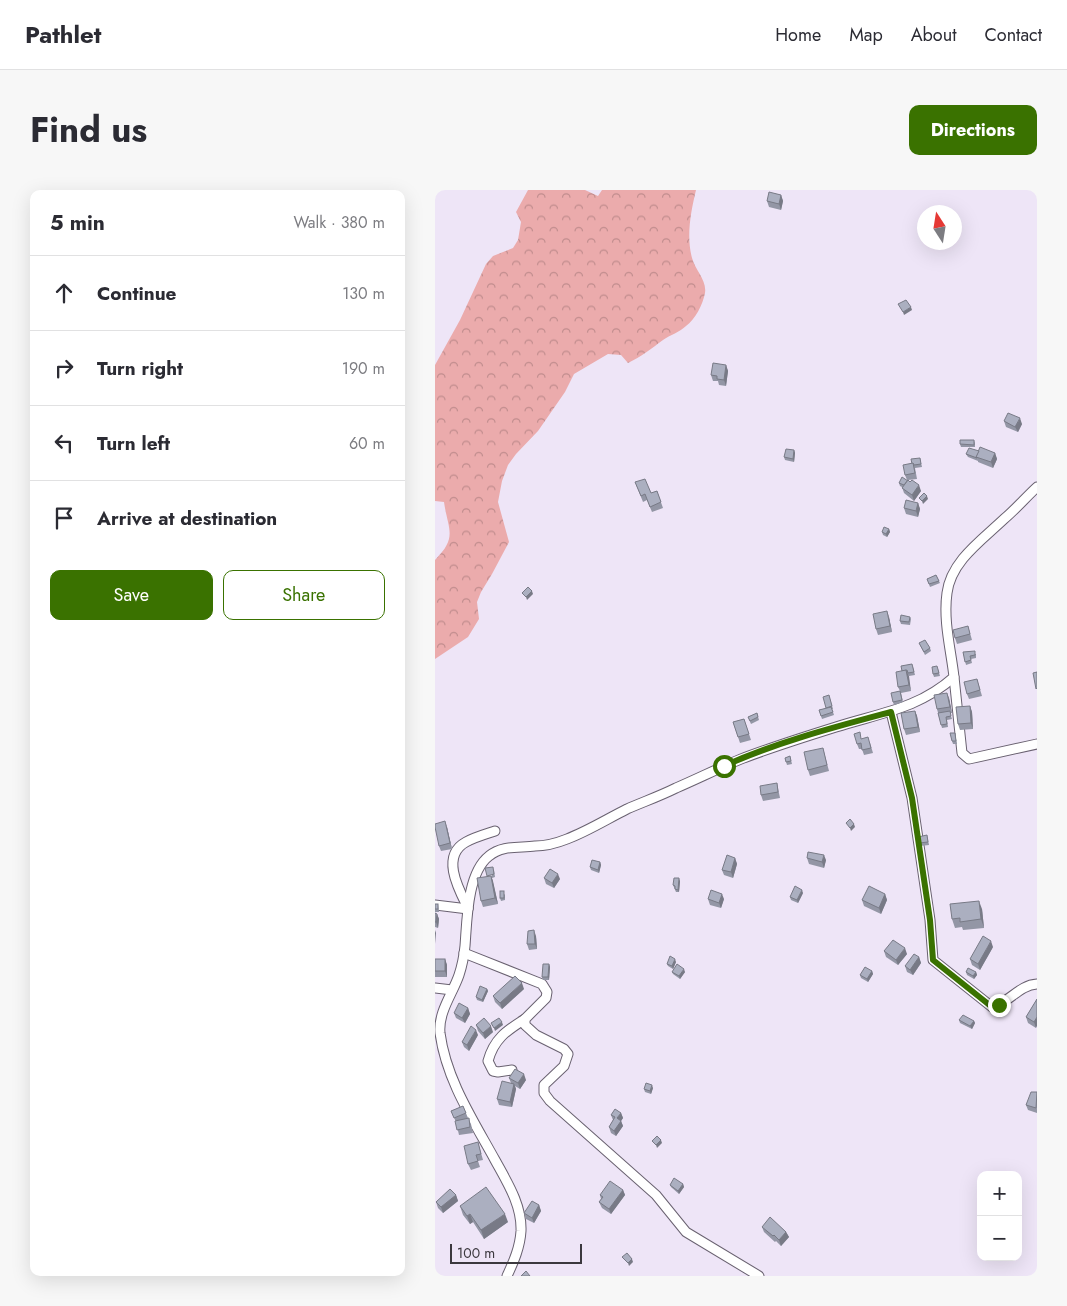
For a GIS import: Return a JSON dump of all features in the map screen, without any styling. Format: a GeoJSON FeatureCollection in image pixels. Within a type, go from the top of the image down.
{"type":"FeatureCollection","features":[{"type":"Feature","properties":{"kind":"street"},"geometry":{"type":"LineString","coordinates":[[1037,487],[962,560],[954,573],[947,591],[946,604],[946,621],[954,677],[961,753],[969,759],[1037,744]]}},
{"type":"Feature","properties":{"kind":"street"},"geometry":{"type":"LineString","coordinates":[[507,1276],[519,1250],[521,1228],[518,1209],[512,1189],[473,1121],[447,1066],[440,1030],[444,1008],[459,974],[464,954],[468,908],[474,880],[482,864],[489,855],[509,847],[533,847],[568,839],[628,809],[739,760],[837,726],[891,712],[915,703],[939,690],[954,677]]}},
{"type":"Feature","properties":{"kind":"street"},"geometry":{"type":"LineString","coordinates":[[891,712],[912,798],[930,920],[933,960],[992,1007],[999,1005],[1022,988],[1037,984]]}},
{"type":"Feature","properties":{"kind":"street"},"geometry":{"type":"LineString","coordinates":[[468,908],[457,886],[452,867],[454,855],[464,843],[495,831]]}},
{"type":"Feature","properties":{"kind":"street"},"geometry":{"type":"LineString","coordinates":[[435,905],[468,908]]}},
{"type":"Feature","properties":{"kind":"street"},"geometry":{"type":"LineString","coordinates":[[464,954],[541,984],[547,992],[546,998],[491,1048],[488,1061],[493,1071],[512,1070]]}},
{"type":"Feature","properties":{"kind":"street"},"geometry":{"type":"LineString","coordinates":[[435,988],[452,990]]}},
{"type":"Feature","properties":{"kind":"street"},"geometry":{"type":"LineString","coordinates":[[525,1019],[525,1025],[536,1035],[564,1049],[568,1054],[564,1066],[544,1085],[544,1093],[550,1101],[656,1195],[686,1232],[759,1276]]}},
{"type":"Feature","properties":{"kind":"green space"},"geometry":{"type":"Polygon","coordinates":[[[528,190],[585,190],[598,196],[602,190],[696,190],[691,215],[689,241],[692,258],[703,279],[705,293],[698,311],[689,323],[637,358],[628,363],[621,355],[608,354],[574,374],[565,392],[538,431],[508,465],[502,481],[498,502],[509,542],[477,602],[479,619],[468,637],[435,659],[435,560],[447,545],[450,533],[444,502],[435,501],[435,365],[460,320],[486,264],[493,256],[513,248],[518,240],[521,222],[516,212],[528,190]]]}},
{"type":"Feature","properties":{"kind":"building"},"geometry":{"type":"Polygon","coordinates":[[[769,192],[781,195],[779,204],[767,201],[769,192]]]}},
{"type":"Feature","properties":{"kind":"building"},"geometry":{"type":"Polygon","coordinates":[[[906,300],[911,307],[903,312],[898,304],[906,300]]]}},
{"type":"Feature","properties":{"kind":"building"},"geometry":{"type":"Polygon","coordinates":[[[713,363],[726,365],[724,380],[717,379],[717,376],[711,375],[713,363]]]}},
{"type":"Feature","properties":{"kind":"building"},"geometry":{"type":"Polygon","coordinates":[[[1008,413],[1020,418],[1015,427],[1004,421],[1008,413]]]}},
{"type":"Feature","properties":{"kind":"building"},"geometry":{"type":"Polygon","coordinates":[[[960,440],[974,440],[974,445],[960,444],[960,440]]]}},
{"type":"Feature","properties":{"kind":"building"},"geometry":{"type":"Polygon","coordinates":[[[980,447],[995,453],[991,462],[976,457],[980,447]]]}},
{"type":"Feature","properties":{"kind":"building"},"geometry":{"type":"Polygon","coordinates":[[[969,448],[979,451],[977,458],[966,454],[969,448]]]}},
{"type":"Feature","properties":{"kind":"building"},"geometry":{"type":"Polygon","coordinates":[[[786,449],[794,450],[793,459],[784,457],[786,449]]]}},
{"type":"Feature","properties":{"kind":"building"},"geometry":{"type":"Polygon","coordinates":[[[920,458],[921,464],[912,464],[911,459],[920,458]]]}},
{"type":"Feature","properties":{"kind":"building"},"geometry":{"type":"Polygon","coordinates":[[[913,463],[915,473],[905,475],[903,465],[913,463]]]}},
{"type":"Feature","properties":{"kind":"building"},"geometry":{"type":"Polygon","coordinates":[[[902,477],[907,481],[904,485],[899,483],[902,477]]]}},
{"type":"Feature","properties":{"kind":"building"},"geometry":{"type":"Polygon","coordinates":[[[645,479],[651,493],[657,491],[661,502],[650,507],[645,494],[641,496],[635,482],[645,479]]]}},
{"type":"Feature","properties":{"kind":"building"},"geometry":{"type":"Polygon","coordinates":[[[908,480],[910,482],[912,480],[919,485],[912,495],[902,488],[908,480]]]}},
{"type":"Feature","properties":{"kind":"building"},"geometry":{"type":"Polygon","coordinates":[[[924,493],[927,496],[922,501],[919,498],[924,493]]]}},
{"type":"Feature","properties":{"kind":"building"},"geometry":{"type":"Polygon","coordinates":[[[906,500],[918,503],[916,511],[904,508],[906,500]]]}},
{"type":"Feature","properties":{"kind":"building"},"geometry":{"type":"Polygon","coordinates":[[[884,527],[889,529],[886,534],[882,532],[884,527]]]}},
{"type":"Feature","properties":{"kind":"building"},"geometry":{"type":"Polygon","coordinates":[[[936,575],[939,581],[929,584],[927,579],[936,575]]]}},
{"type":"Feature","properties":{"kind":"building"},"geometry":{"type":"Polygon","coordinates":[[[528,587],[532,591],[526,597],[522,593],[528,587]]]}},
{"type":"Feature","properties":{"kind":"building"},"geometry":{"type":"Polygon","coordinates":[[[887,611],[890,626],[876,629],[873,614],[887,611]]]}},
{"type":"Feature","properties":{"kind":"building"},"geometry":{"type":"Polygon","coordinates":[[[901,615],[910,617],[909,622],[900,621],[901,615]]]}},
{"type":"Feature","properties":{"kind":"building"},"geometry":{"type":"Polygon","coordinates":[[[968,626],[970,634],[955,638],[953,630],[968,626]]]}},
{"type":"Feature","properties":{"kind":"building"},"geometry":{"type":"Polygon","coordinates":[[[925,640],[930,648],[924,652],[919,643],[925,640]]]}},
{"type":"Feature","properties":{"kind":"building"},"geometry":{"type":"Polygon","coordinates":[[[975,651],[975,655],[970,656],[971,660],[965,662],[963,652],[975,651]]]}},
{"type":"Feature","properties":{"kind":"building"},"geometry":{"type":"Polygon","coordinates":[[[912,664],[914,672],[902,671],[901,666],[912,664]]]}},
{"type":"Feature","properties":{"kind":"building"},"geometry":{"type":"Polygon","coordinates":[[[937,666],[939,673],[933,674],[932,667],[937,666]]]}},
{"type":"Feature","properties":{"kind":"building"},"geometry":{"type":"Polygon","coordinates":[[[906,670],[909,685],[898,687],[896,672],[906,670]]]}},
{"type":"Feature","properties":{"kind":"building"},"geometry":{"type":"Polygon","coordinates":[[[1037,672],[1037,688],[1036,689],[1033,673],[1037,672]]]}},
{"type":"Feature","properties":{"kind":"building"},"geometry":{"type":"Polygon","coordinates":[[[977,679],[980,690],[967,694],[964,682],[977,679]]]}},
{"type":"Feature","properties":{"kind":"building"},"geometry":{"type":"Polygon","coordinates":[[[900,691],[902,700],[893,702],[891,693],[900,691]]]}},
{"type":"Feature","properties":{"kind":"building"},"geometry":{"type":"Polygon","coordinates":[[[947,693],[950,707],[937,709],[934,695],[947,693]]]}},
{"type":"Feature","properties":{"kind":"building"},"geometry":{"type":"Polygon","coordinates":[[[829,695],[832,706],[826,708],[823,697],[829,695]]]}},
{"type":"Feature","properties":{"kind":"building"},"geometry":{"type":"Polygon","coordinates":[[[970,706],[971,723],[958,724],[956,707],[970,706]]]}},
{"type":"Feature","properties":{"kind":"building"},"geometry":{"type":"Polygon","coordinates":[[[831,707],[833,712],[821,716],[819,710],[831,707]]]}},
{"type":"Feature","properties":{"kind":"building"},"geometry":{"type":"Polygon","coordinates":[[[915,711],[918,727],[904,729],[901,713],[915,711]]]}},
{"type":"Feature","properties":{"kind":"building"},"geometry":{"type":"Polygon","coordinates":[[[950,711],[951,716],[946,717],[947,724],[941,725],[938,713],[950,711]]]}},
{"type":"Feature","properties":{"kind":"building"},"geometry":{"type":"Polygon","coordinates":[[[757,713],[758,717],[750,721],[748,717],[757,713]]]}},
{"type":"Feature","properties":{"kind":"building"},"geometry":{"type":"Polygon","coordinates":[[[744,719],[749,734],[738,737],[733,722],[744,719]]]}},
{"type":"Feature","properties":{"kind":"building"},"geometry":{"type":"Polygon","coordinates":[[[860,732],[861,739],[868,737],[871,748],[862,750],[861,743],[857,744],[854,734],[860,732]]]}},
{"type":"Feature","properties":{"kind":"building"},"geometry":{"type":"Polygon","coordinates":[[[950,733],[955,733],[956,741],[952,741],[950,733]]]}},
{"type":"Feature","properties":{"kind":"building"},"geometry":{"type":"Polygon","coordinates":[[[823,748],[827,765],[808,770],[804,752],[823,748]]]}},
{"type":"Feature","properties":{"kind":"building"},"geometry":{"type":"Polygon","coordinates":[[[790,756],[791,761],[786,762],[785,758],[790,756]]]}},
{"type":"Feature","properties":{"kind":"building"},"geometry":{"type":"Polygon","coordinates":[[[777,783],[778,792],[761,795],[760,786],[777,783]]]}},
{"type":"Feature","properties":{"kind":"building"},"geometry":{"type":"Polygon","coordinates":[[[850,819],[854,824],[850,828],[846,823],[850,819]]]}},
{"type":"Feature","properties":{"kind":"building"},"geometry":{"type":"Polygon","coordinates":[[[445,821],[450,843],[439,846],[435,824],[445,821]]]}},
{"type":"Feature","properties":{"kind":"building"},"geometry":{"type":"Polygon","coordinates":[[[927,835],[928,842],[919,843],[918,837],[927,835]]]}},
{"type":"Feature","properties":{"kind":"building"},"geometry":{"type":"Polygon","coordinates":[[[808,852],[824,855],[822,862],[807,858],[808,852]]]}},
{"type":"Feature","properties":{"kind":"building"},"geometry":{"type":"Polygon","coordinates":[[[727,855],[735,858],[731,872],[722,870],[727,855]]]}},
{"type":"Feature","properties":{"kind":"building"},"geometry":{"type":"Polygon","coordinates":[[[592,860],[600,862],[598,870],[590,867],[592,860]]]}},
{"type":"Feature","properties":{"kind":"building"},"geometry":{"type":"Polygon","coordinates":[[[493,867],[494,874],[487,876],[485,868],[493,867]]]}},
{"type":"Feature","properties":{"kind":"building"},"geometry":{"type":"Polygon","coordinates":[[[550,869],[558,874],[552,883],[544,878],[550,869]]]}},
{"type":"Feature","properties":{"kind":"building"},"geometry":{"type":"Polygon","coordinates":[[[491,876],[495,898],[481,901],[477,878],[491,876]]]}},
{"type":"Feature","properties":{"kind":"building"},"geometry":{"type":"Polygon","coordinates":[[[674,878],[679,878],[678,890],[673,885],[674,878]]]}},
{"type":"Feature","properties":{"kind":"building"},"geometry":{"type":"Polygon","coordinates":[[[795,886],[802,890],[797,900],[790,897],[795,886]]]}},
{"type":"Feature","properties":{"kind":"building"},"geometry":{"type":"Polygon","coordinates":[[[869,886],[885,894],[879,908],[862,900],[869,886]]]}},
{"type":"Feature","properties":{"kind":"building"},"geometry":{"type":"Polygon","coordinates":[[[711,890],[722,894],[719,903],[708,899],[711,890]]]}},
{"type":"Feature","properties":{"kind":"building"},"geometry":{"type":"Polygon","coordinates":[[[500,891],[504,891],[504,898],[500,898],[500,891]]]}},
{"type":"Feature","properties":{"kind":"building"},"geometry":{"type":"Polygon","coordinates":[[[979,901],[981,919],[960,922],[960,918],[952,919],[950,904],[979,901]]]}},
{"type":"Feature","properties":{"kind":"building"},"geometry":{"type":"Polygon","coordinates":[[[534,930],[535,944],[527,944],[528,931],[534,930]]]}},
{"type":"Feature","properties":{"kind":"building"},"geometry":{"type":"Polygon","coordinates":[[[983,936],[991,941],[978,964],[970,959],[983,936]]]}},
{"type":"Feature","properties":{"kind":"building"},"geometry":{"type":"Polygon","coordinates":[[[893,940],[905,948],[896,960],[884,951],[893,940]]]}},
{"type":"Feature","properties":{"kind":"building"},"geometry":{"type":"Polygon","coordinates":[[[914,954],[919,957],[910,970],[905,966],[914,954]]]}},
{"type":"Feature","properties":{"kind":"building"},"geometry":{"type":"Polygon","coordinates":[[[670,956],[675,959],[672,966],[667,964],[670,956]]]}},
{"type":"Feature","properties":{"kind":"building"},"geometry":{"type":"Polygon","coordinates":[[[435,959],[445,959],[445,971],[435,971],[435,959]]]}},
{"type":"Feature","properties":{"kind":"building"},"geometry":{"type":"Polygon","coordinates":[[[543,964],[549,964],[548,977],[542,977],[543,964]]]}},
{"type":"Feature","properties":{"kind":"building"},"geometry":{"type":"Polygon","coordinates":[[[677,964],[684,969],[679,976],[672,972],[677,964]]]}},
{"type":"Feature","properties":{"kind":"building"},"geometry":{"type":"Polygon","coordinates":[[[865,967],[872,971],[867,979],[860,975],[865,967]]]}},
{"type":"Feature","properties":{"kind":"building"},"geometry":{"type":"Polygon","coordinates":[[[968,968],[976,972],[973,976],[966,972],[968,968]]]}},
{"type":"Feature","properties":{"kind":"building"},"geometry":{"type":"Polygon","coordinates":[[[515,976],[522,983],[500,1003],[493,996],[515,976]]]}},
{"type":"Feature","properties":{"kind":"building"},"geometry":{"type":"Polygon","coordinates":[[[480,986],[487,989],[482,1000],[476,997],[480,986]]]}},
{"type":"Feature","properties":{"kind":"building"},"geometry":{"type":"Polygon","coordinates":[[[1037,999],[1037,1017],[1034,1022],[1026,1017],[1037,999]]]}},
{"type":"Feature","properties":{"kind":"building"},"geometry":{"type":"Polygon","coordinates":[[[459,1003],[468,1008],[462,1018],[454,1013],[459,1003]]]}},
{"type":"Feature","properties":{"kind":"building"},"geometry":{"type":"Polygon","coordinates":[[[963,1015],[974,1021],[970,1026],[959,1020],[963,1015]]]}},
{"type":"Feature","properties":{"kind":"building"},"geometry":{"type":"Polygon","coordinates":[[[484,1018],[491,1026],[483,1033],[476,1025],[484,1018]]]}},
{"type":"Feature","properties":{"kind":"building"},"geometry":{"type":"Polygon","coordinates":[[[499,1018],[502,1022],[494,1028],[491,1023],[499,1018]]]}},
{"type":"Feature","properties":{"kind":"building"},"geometry":{"type":"Polygon","coordinates":[[[471,1026],[476,1030],[467,1045],[462,1042],[471,1026]]]}},
{"type":"Feature","properties":{"kind":"building"},"geometry":{"type":"Polygon","coordinates":[[[515,1069],[524,1074],[518,1083],[509,1078],[515,1069]]]}},
{"type":"Feature","properties":{"kind":"building"},"geometry":{"type":"Polygon","coordinates":[[[502,1081],[514,1084],[510,1102],[497,1099],[502,1081]]]}},
{"type":"Feature","properties":{"kind":"building"},"geometry":{"type":"Polygon","coordinates":[[[646,1083],[652,1085],[650,1091],[644,1089],[646,1083]]]}},
{"type":"Feature","properties":{"kind":"building"},"geometry":{"type":"Polygon","coordinates":[[[1031,1092],[1037,1092],[1036,1108],[1026,1105],[1031,1092]]]}},
{"type":"Feature","properties":{"kind":"building"},"geometry":{"type":"Polygon","coordinates":[[[463,1106],[466,1113],[454,1118],[451,1111],[463,1106]]]}},
{"type":"Feature","properties":{"kind":"building"},"geometry":{"type":"Polygon","coordinates":[[[615,1109],[621,1113],[617,1118],[621,1121],[614,1131],[609,1127],[615,1117],[611,1115],[615,1109]]]}},
{"type":"Feature","properties":{"kind":"building"},"geometry":{"type":"Polygon","coordinates":[[[469,1118],[470,1127],[457,1130],[455,1121],[469,1118]]]}},
{"type":"Feature","properties":{"kind":"building"},"geometry":{"type":"Polygon","coordinates":[[[657,1136],[661,1140],[656,1145],[652,1141],[657,1136]]]}},
{"type":"Feature","properties":{"kind":"building"},"geometry":{"type":"Polygon","coordinates":[[[478,1142],[481,1154],[476,1155],[478,1161],[468,1164],[464,1146],[478,1142]]]}},
{"type":"Feature","properties":{"kind":"building"},"geometry":{"type":"Polygon","coordinates":[[[674,1178],[683,1184],[678,1191],[670,1185],[674,1178]]]}},
{"type":"Feature","properties":{"kind":"building"},"geometry":{"type":"Polygon","coordinates":[[[610,1181],[623,1190],[609,1209],[599,1202],[603,1197],[600,1195],[610,1181]]]}},
{"type":"Feature","properties":{"kind":"building"},"geometry":{"type":"Polygon","coordinates":[[[486,1187],[505,1214],[481,1230],[470,1214],[467,1216],[460,1206],[486,1187]]]}},
{"type":"Feature","properties":{"kind":"building"},"geometry":{"type":"Polygon","coordinates":[[[450,1189],[456,1195],[441,1207],[436,1202],[450,1189]]]}},
{"type":"Feature","properties":{"kind":"building"},"geometry":{"type":"Polygon","coordinates":[[[532,1201],[539,1205],[532,1218],[524,1213],[532,1201]]]}},
{"type":"Feature","properties":{"kind":"building"},"geometry":{"type":"Polygon","coordinates":[[[770,1217],[786,1232],[779,1240],[762,1227],[770,1217]]]}},
{"type":"Feature","properties":{"kind":"building"},"geometry":{"type":"Polygon","coordinates":[[[627,1253],[632,1259],[628,1263],[622,1257],[627,1253]]]}},
{"type":"Feature","properties":{"kind":"building"},"geometry":{"type":"Polygon","coordinates":[[[526,1271],[530,1276],[521,1276],[526,1271]]]}},
{"type":"Feature","properties":{"kind":"route"},"geometry":{"type":"LineString","coordinates":[[724,766],[776,746],[837,726],[891,712],[912,798],[930,920],[933,960],[992,1007],[999,1005]]}}]}
